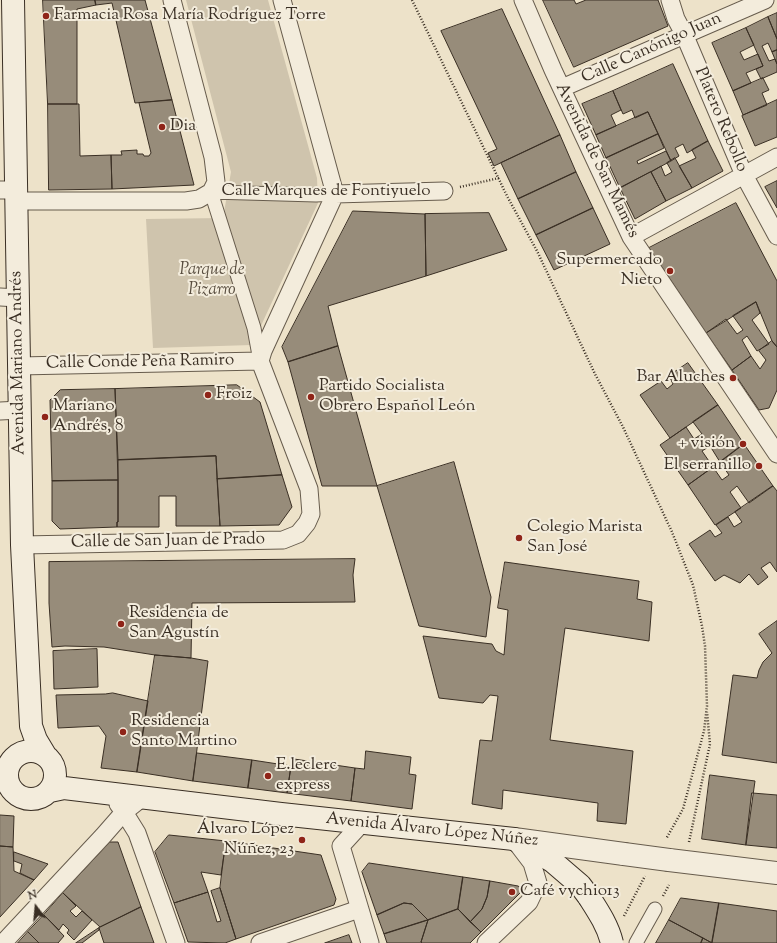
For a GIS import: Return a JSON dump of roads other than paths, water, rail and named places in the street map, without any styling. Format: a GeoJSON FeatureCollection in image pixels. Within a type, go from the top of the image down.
{"type":"FeatureCollection","features":[{"type":"Feature","properties":{"kind":"main road","name":"Avenida Mariano Andrés"},"geometry":{"type":"LineString","coordinates":[[14,0],[7,87],[11,194],[9,298],[19,366],[10,410],[22,546],[31,726],[50,773]]}},
{"type":"Feature","properties":{"kind":"main road","name":"Avenida Mariano Andrés"},"geometry":{"type":"LineString","coordinates":[[10,760],[31,726]]}},
{"type":"Feature","properties":{"kind":"main road"},"geometry":{"type":"LineString","coordinates":[[29,751],[38,752],[50,773],[38,799],[31,800],[6,791],[8,784],[6,776],[10,760],[29,751]]}},
{"type":"Feature","properties":{"kind":"main road","name":"Avenida Álvaro López Núñez"},"geometry":{"type":"LineString","coordinates":[[50,773],[64,788],[362,823],[514,839],[624,854],[666,852],[777,873]]}},
{"type":"Feature","properties":{"kind":"main road"},"geometry":{"type":"LineString","coordinates":[[514,839],[552,861],[580,885],[601,915],[612,943]]}},
{"type":"Feature","properties":{"kind":"street"},"geometry":{"type":"LineString","coordinates":[[172,0],[213,157],[216,182],[211,192],[254,328],[260,361]]}},
{"type":"Feature","properties":{"kind":"street"},"geometry":{"type":"LineString","coordinates":[[260,361],[263,351],[334,194],[282,0]]}},
{"type":"Feature","properties":{"kind":"street","name":"Avenida de San Mamés"},"geometry":{"type":"LineString","coordinates":[[523,0],[631,237],[775,445]]}},
{"type":"Feature","properties":{"kind":"street","name":"Platero Rebollo"},"geometry":{"type":"LineString","coordinates":[[670,0],[676,19],[684,34],[744,175],[777,236]]}},
{"type":"Feature","properties":{"kind":"street","name":"Calle Canónigo Juan"},"geometry":{"type":"LineString","coordinates":[[562,88],[765,0]]}},
{"type":"Feature","properties":{"kind":"street"},"geometry":{"type":"LineString","coordinates":[[631,237],[777,157]]}},
{"type":"Feature","properties":{"kind":"street","name":"Calle Marques de Fontiyuelo"},"geometry":{"type":"LineString","coordinates":[[11,194],[186,201],[199,199],[211,192],[316,195],[444,192]]}},
{"type":"Feature","properties":{"kind":"street","name":"Calle Conde Peña Ramiro"},"geometry":{"type":"LineString","coordinates":[[19,366],[260,361]]}},
{"type":"Feature","properties":{"kind":"street","name":"Calle de San Juan de Prado"},"geometry":{"type":"LineString","coordinates":[[22,546],[283,540],[298,534],[307,523],[311,514],[309,489],[260,361]]}},
{"type":"Feature","properties":{"kind":"street"},"geometry":{"type":"LineString","coordinates":[[109,793],[124,812],[137,833],[176,943]]}},
{"type":"Feature","properties":{"kind":"street"},"geometry":{"type":"LineString","coordinates":[[3,943],[124,812],[143,797]]}},
{"type":"Feature","properties":{"kind":"street"},"geometry":{"type":"LineString","coordinates":[[362,823],[341,846],[370,943]]}},
{"type":"Feature","properties":{"kind":"street"},"geometry":{"type":"LineString","coordinates":[[486,943],[529,902],[538,883],[532,863],[514,839]]}},
{"type":"Feature","properties":{"kind":"street"},"geometry":{"type":"LineString","coordinates":[[260,943],[359,909]]}},
{"type":"Feature","properties":{"kind":"street"},"geometry":{"type":"LineString","coordinates":[[636,943],[656,909]]}},
{"type":"Feature","properties":{"kind":"place","name":"Farmacia Rosa María Rodríguez Torre"},"geometry":{"type":"Point","coordinates":[46,16]}},
{"type":"Feature","properties":{"kind":"place","name":"Dia"},"geometry":{"type":"Point","coordinates":[162,127]}},
{"type":"Feature","properties":{"kind":"place","name":"Supermercado Nieto"},"geometry":{"type":"Point","coordinates":[670,271]}},
{"type":"Feature","properties":{"kind":"place","name":"Bar Aluches"},"geometry":{"type":"Point","coordinates":[733,378]}},
{"type":"Feature","properties":{"kind":"place","name":"Froiz"},"geometry":{"type":"Point","coordinates":[208,395]}},
{"type":"Feature","properties":{"kind":"place","name":"Partido Socialista Obrero Español León"},"geometry":{"type":"Point","coordinates":[311,397]}},
{"type":"Feature","properties":{"kind":"place","name":"Mariano Andrés, 8"},"geometry":{"type":"Point","coordinates":[45,417]}},
{"type":"Feature","properties":{"kind":"place","name":"+ visión"},"geometry":{"type":"Point","coordinates":[743,444]}},
{"type":"Feature","properties":{"kind":"place","name":"El serranillo"},"geometry":{"type":"Point","coordinates":[759,466]}},
{"type":"Feature","properties":{"kind":"place","name":"Colegio Marista San José"},"geometry":{"type":"Point","coordinates":[519,538]}},
{"type":"Feature","properties":{"kind":"place","name":"Residencia de San Agustín"},"geometry":{"type":"Point","coordinates":[121,624]}},
{"type":"Feature","properties":{"kind":"place","name":"Residencia Santo Martino"},"geometry":{"type":"Point","coordinates":[123,732]}},
{"type":"Feature","properties":{"kind":"place","name":"E.leclerc express"},"geometry":{"type":"Point","coordinates":[268,776]}},
{"type":"Feature","properties":{"kind":"place","name":"Álvaro López Núñez, 23"},"geometry":{"type":"Point","coordinates":[302,840]}},
{"type":"Feature","properties":{"kind":"place","name":"Café vychio13"},"geometry":{"type":"Point","coordinates":[512,892]}},
{"type":"Feature","properties":{"kind":"park label","name":"Parque de Pizarro"},"geometry":{"type":"Point","coordinates":[212,281]}}]}
